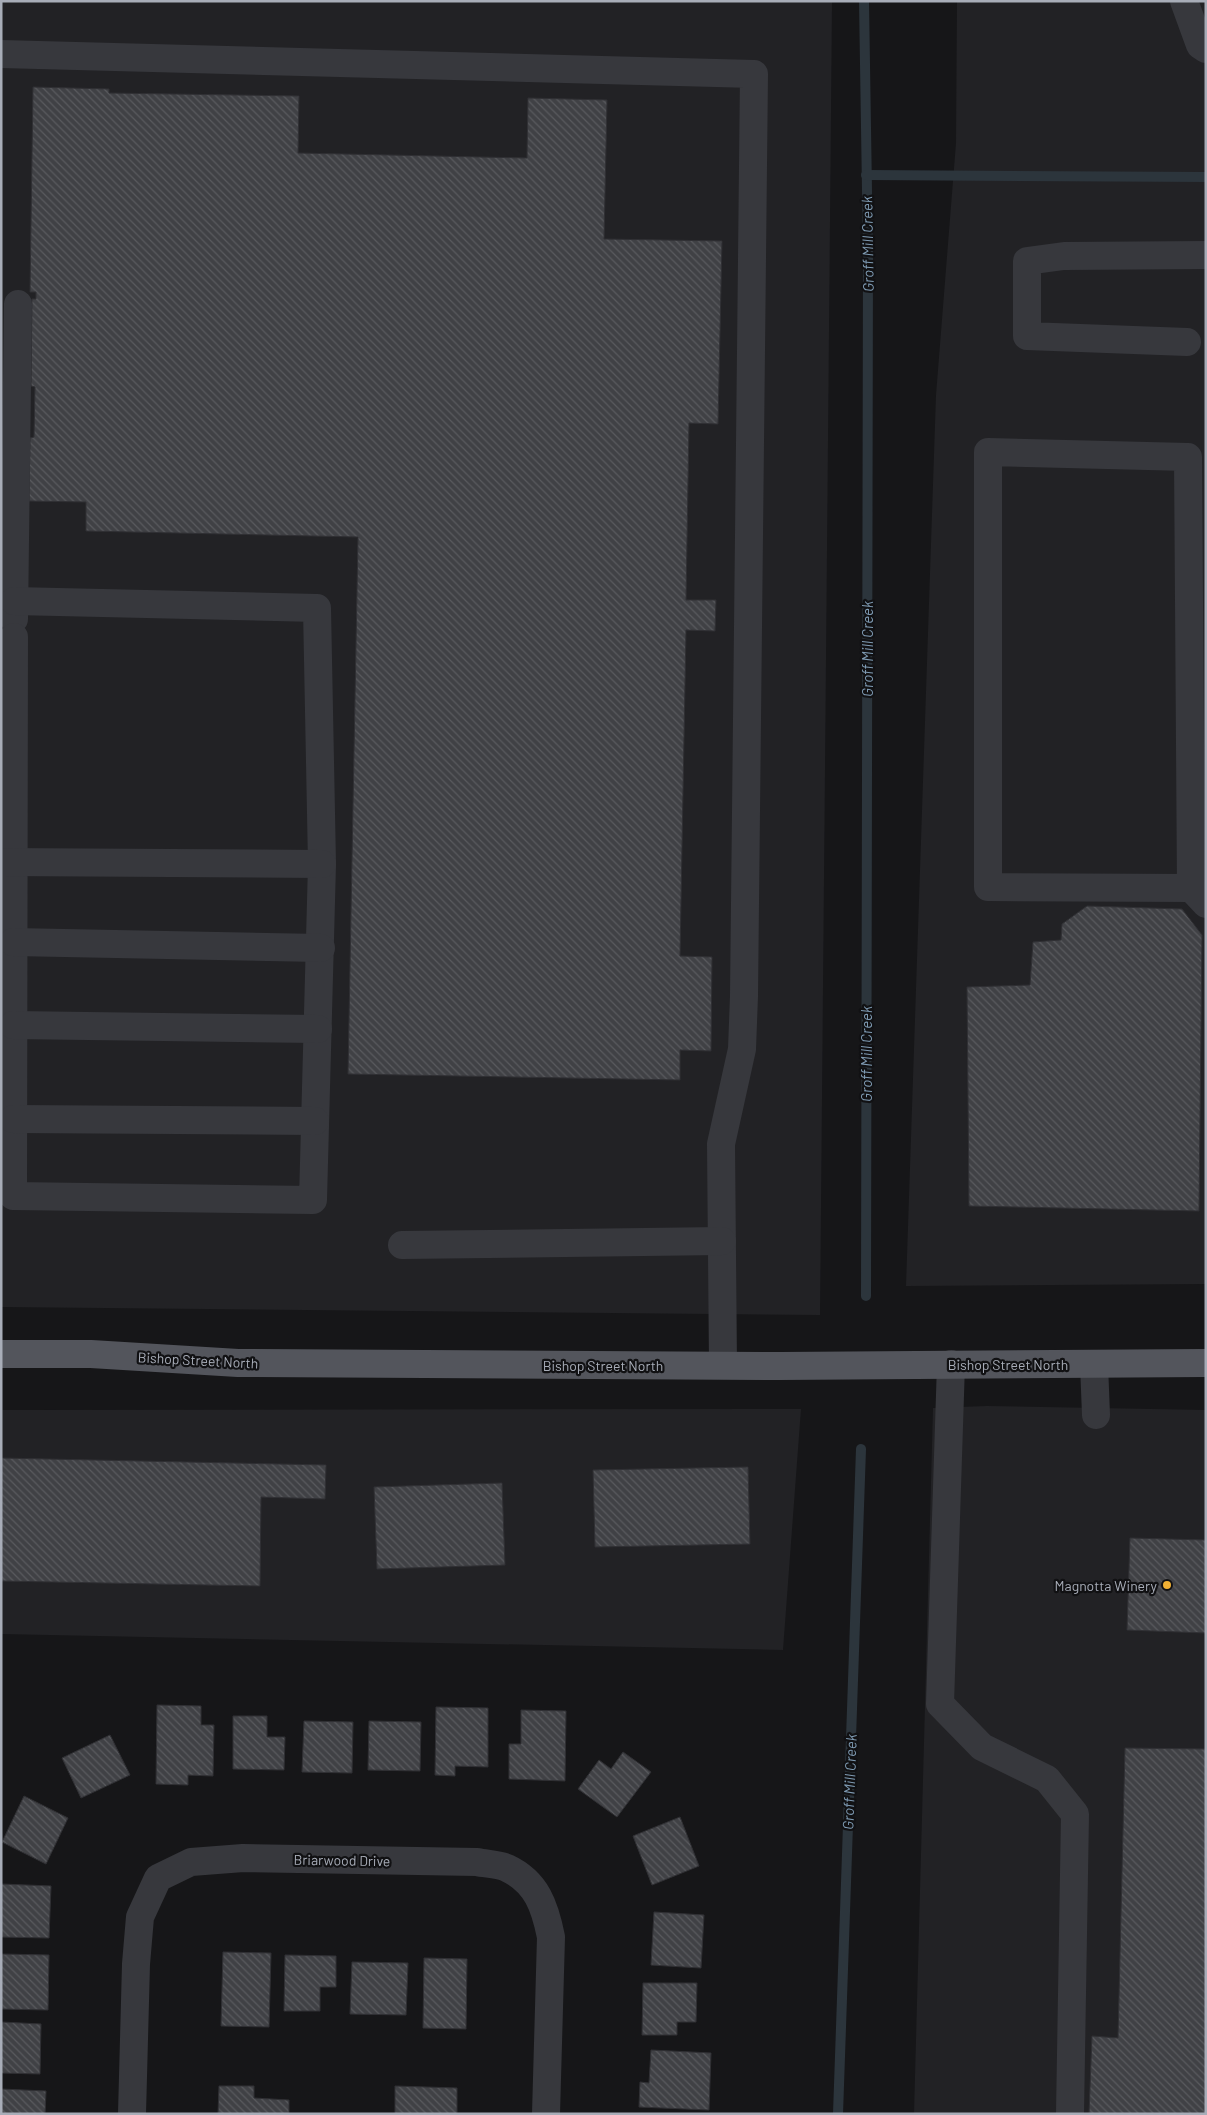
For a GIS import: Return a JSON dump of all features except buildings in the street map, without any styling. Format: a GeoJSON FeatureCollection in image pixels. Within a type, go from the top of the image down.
{"type":"FeatureCollection","features":[{"type":"Feature","properties":{"kind":"main road","name":"Bishop Street North"},"geometry":{"type":"LineString","coordinates":[[1,1354],[91,1354],[238,1363],[723,1365],[1206,1363]]}},
{"type":"Feature","properties":{"kind":"street"},"geometry":{"type":"LineString","coordinates":[[1184,1],[1200,45],[1206,49]]}},
{"type":"Feature","properties":{"kind":"street"},"geometry":{"type":"LineString","coordinates":[[1,54],[754,74],[744,996],[742,1049],[721,1144],[723,1365]]}},
{"type":"Feature","properties":{"kind":"street"},"geometry":{"type":"LineString","coordinates":[[1187,342],[1027,336],[1027,260],[1064,256],[1206,255]]}},
{"type":"Feature","properties":{"kind":"street"},"geometry":{"type":"LineString","coordinates":[[14,601],[317,608],[322,864],[313,1200],[13,1196],[13,942],[7,862],[8,637],[14,601],[10,354],[18,304]]}},
{"type":"Feature","properties":{"kind":"street"},"geometry":{"type":"LineString","coordinates":[[988,452],[1188,457],[1199,896],[988,887],[988,452]]}},
{"type":"Feature","properties":{"kind":"street"},"geometry":{"type":"LineString","coordinates":[[7,862],[322,864]]}},
{"type":"Feature","properties":{"kind":"street"},"geometry":{"type":"LineString","coordinates":[[13,942],[321,948]]}},
{"type":"Feature","properties":{"kind":"street"},"geometry":{"type":"LineString","coordinates":[[13,1025],[318,1028]]}},
{"type":"Feature","properties":{"kind":"street"},"geometry":{"type":"LineString","coordinates":[[13,1119],[315,1121]]}},
{"type":"Feature","properties":{"kind":"street"},"geometry":{"type":"LineString","coordinates":[[402,1245],[722,1241]]}},
{"type":"Feature","properties":{"kind":"street"},"geometry":{"type":"LineString","coordinates":[[951,1364],[940,1704],[982,1746],[1047,1779],[1076,1814],[1070,2114]]}},
{"type":"Feature","properties":{"kind":"street"},"geometry":{"type":"LineString","coordinates":[[1094,1364],[1096,1415]]}},
{"type":"Feature","properties":{"kind":"street","name":"Briarwood Drive"},"geometry":{"type":"LineString","coordinates":[[132,2114],[136,1964],[140,1917],[158,1878],[191,1862],[243,1858],[477,1862],[506,1868],[531,1885],[546,1909],[552,1937],[546,2114]]}},
{"type":"Feature","properties":{"kind":"shaded area"},"geometry":{"type":"Polygon","coordinates":[[[1,1],[832,1],[820,1315],[1,1307],[1,1]]]}},
{"type":"Feature","properties":{"kind":"shaded area"},"geometry":{"type":"Polygon","coordinates":[[[957,1],[1206,1],[1206,1284],[906,1286],[936,395],[956,143],[957,1]]]}},
{"type":"Feature","properties":{"kind":"shaded area"},"geometry":{"type":"Polygon","coordinates":[[[987,1406],[1206,1410],[1206,2114],[914,2114],[933,1408],[987,1406]]]}},
{"type":"Feature","properties":{"kind":"shaded area"},"geometry":{"type":"Polygon","coordinates":[[[801,1409],[783,1650],[1,1634],[1,1410],[801,1409]]]}},
{"type":"Feature","properties":{"kind":"waterway","name":"Groff Mill Creek"},"geometry":{"type":"LineString","coordinates":[[864,1],[868,254],[866,1296]]}},
{"type":"Feature","properties":{"kind":"waterway"},"geometry":{"type":"LineString","coordinates":[[866,175],[1206,177]]}},
{"type":"Feature","properties":{"kind":"waterway","name":"Groff Mill Creek"},"geometry":{"type":"LineString","coordinates":[[838,2114],[861,1449]]}},
{"type":"Feature","properties":{"kind":"place","name":"Magnotta Winery"},"geometry":{"type":"Point","coordinates":[1167,1585]}}]}
